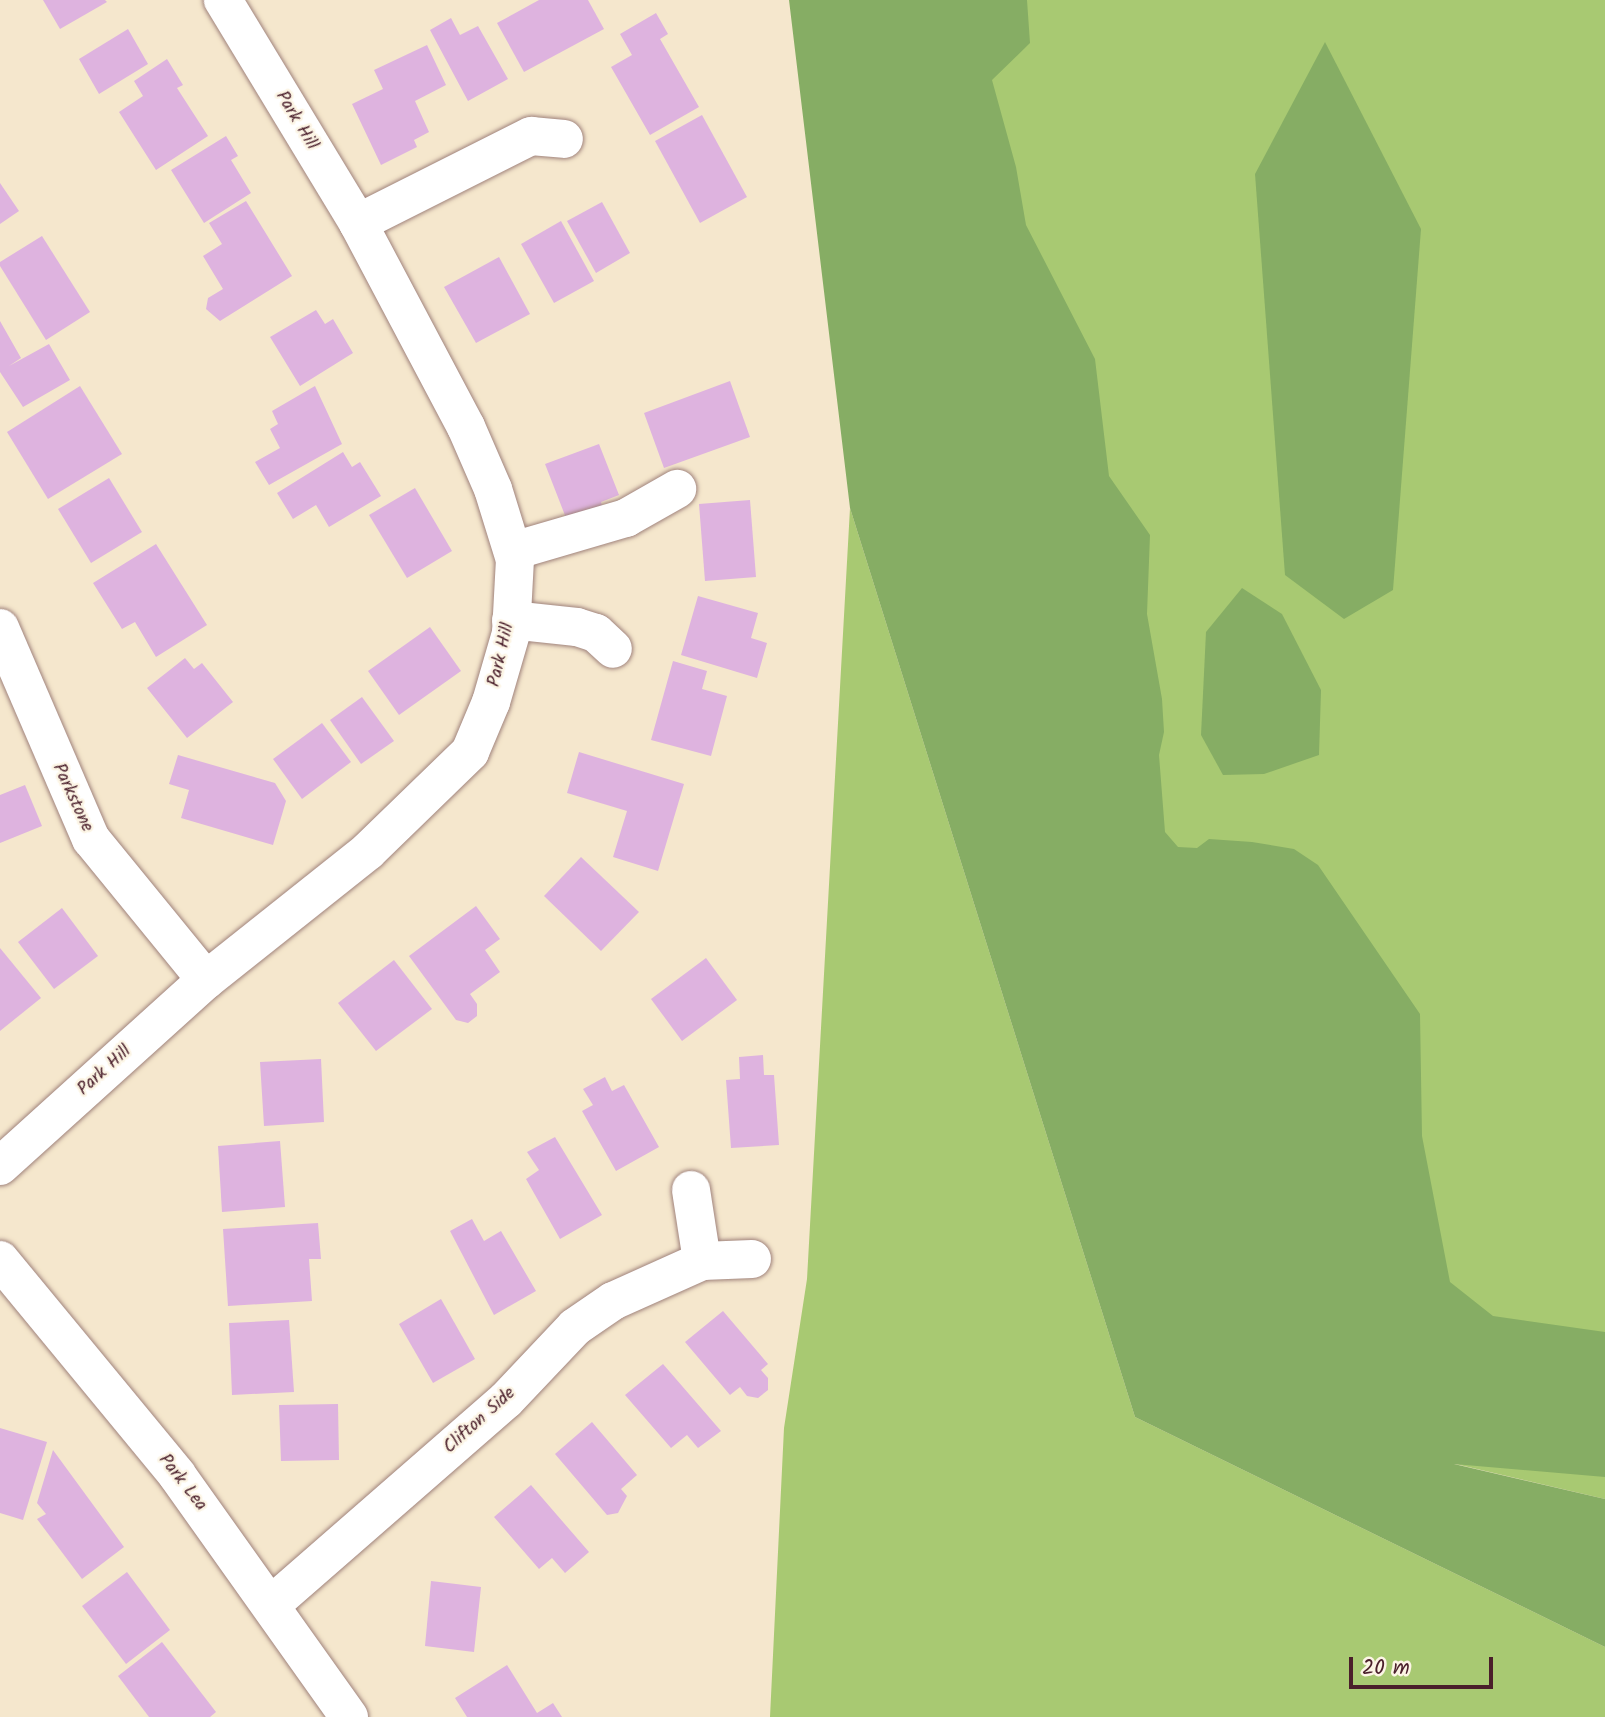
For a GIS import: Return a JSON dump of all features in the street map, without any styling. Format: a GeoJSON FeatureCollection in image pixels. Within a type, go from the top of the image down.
{"type":"FeatureCollection","features":[{"type":"Feature","properties":{"kind":"street","name":"Park Hill"},"geometry":{"type":"LineString","coordinates":[[0,1166],[206,980],[368,851],[470,752],[491,702],[512,621],[513,551],[466,426],[358,223],[223,0]]}},
{"type":"Feature","properties":{"kind":"street"},"geometry":{"type":"LineString","coordinates":[[358,223],[531,136],[564,139]]}},
{"type":"Feature","properties":{"kind":"street"},"geometry":{"type":"LineString","coordinates":[[513,551],[626,518],[677,489]]}},
{"type":"Feature","properties":{"kind":"street"},"geometry":{"type":"LineString","coordinates":[[512,621],[578,627],[596,633],[613,649]]}},
{"type":"Feature","properties":{"kind":"street","name":"Parkstone"},"geometry":{"type":"LineString","coordinates":[[0,628],[91,839],[206,980]]}},
{"type":"Feature","properties":{"kind":"street"},"geometry":{"type":"LineString","coordinates":[[691,1190],[702,1261]]}},
{"type":"Feature","properties":{"kind":"street","name":"Clifton Side"},"geometry":{"type":"LineString","coordinates":[[272,1604],[506,1400],[575,1327],[613,1301],[702,1261],[752,1259]]}},
{"type":"Feature","properties":{"kind":"street","name":"Park Lea"},"geometry":{"type":"LineString","coordinates":[[0,1260],[177,1475],[272,1604],[349,1717]]}},
{"type":"Feature","properties":{"kind":"green space"},"geometry":{"type":"Polygon","coordinates":[[[789,0],[1027,0],[1030,43],[992,80],[1016,167],[1026,225],[1095,359],[1109,476],[1150,535],[1147,614],[1162,699],[1164,732],[1159,755],[1165,832],[1178,847],[1197,848],[1209,839],[1252,842],[1294,849],[1318,865],[1420,1014],[1422,1136],[1450,1282],[1493,1316],[1605,1332],[1605,1477],[1454,1464],[1605,1499],[1605,1647],[1135,1417],[850,508],[789,0]]]}},
{"type":"Feature","properties":{"kind":"green space"},"geometry":{"type":"Polygon","coordinates":[[[914,0],[1605,0],[1605,1499],[1447,1462],[1049,781],[914,0]]]}},
{"type":"Feature","properties":{"kind":"green space"},"geometry":{"type":"Polygon","coordinates":[[[1325,42],[1421,229],[1393,590],[1344,619],[1285,575],[1255,174],[1325,42]]]}},
{"type":"Feature","properties":{"kind":"green space"},"geometry":{"type":"Polygon","coordinates":[[[850,508],[1135,1417],[1605,1647],[1605,1717],[770,1717],[784,1428],[807,1279],[850,508]]]}},
{"type":"Feature","properties":{"kind":"green space"},"geometry":{"type":"Polygon","coordinates":[[[1242,588],[1282,614],[1321,690],[1319,755],[1264,774],[1223,775],[1201,735],[1206,632],[1242,588]]]}},
{"type":"Feature","properties":{"kind":"building"},"geometry":{"type":"Polygon","coordinates":[[[43,0],[105,0],[107,2],[60,29],[43,0]]]}},
{"type":"Feature","properties":{"kind":"building"},"geometry":{"type":"Polygon","coordinates":[[[539,0],[588,0],[604,29],[524,72],[497,23],[539,0]]]}},
{"type":"Feature","properties":{"kind":"building"},"geometry":{"type":"Polygon","coordinates":[[[656,13],[668,34],[660,39],[699,107],[650,135],[611,67],[632,55],[620,34],[656,13]]]}},
{"type":"Feature","properties":{"kind":"building"},"geometry":{"type":"Polygon","coordinates":[[[451,18],[460,35],[478,26],[508,79],[468,101],[430,30],[451,18]]]}},
{"type":"Feature","properties":{"kind":"building"},"geometry":{"type":"Polygon","coordinates":[[[128,29],[148,64],[99,94],[79,59],[128,29]]]}},
{"type":"Feature","properties":{"kind":"building"},"geometry":{"type":"Polygon","coordinates":[[[427,45],[446,85],[415,101],[429,132],[414,140],[417,147],[381,165],[352,104],[383,89],[374,70],[427,45]]]}},
{"type":"Feature","properties":{"kind":"building"},"geometry":{"type":"Polygon","coordinates":[[[167,59],[183,85],[177,88],[208,136],[156,170],[119,112],[143,96],[134,81],[167,59]]]}},
{"type":"Feature","properties":{"kind":"building"},"geometry":{"type":"Polygon","coordinates":[[[702,115],[747,197],[700,223],[655,141],[702,115]]]}},
{"type":"Feature","properties":{"kind":"building"},"geometry":{"type":"Polygon","coordinates":[[[226,136],[238,156],[231,160],[251,193],[204,223],[171,170],[226,136]]]}},
{"type":"Feature","properties":{"kind":"building"},"geometry":{"type":"Polygon","coordinates":[[[0,183],[19,211],[0,224],[0,183]]]}},
{"type":"Feature","properties":{"kind":"building"},"geometry":{"type":"Polygon","coordinates":[[[246,201],[292,276],[220,321],[206,309],[208,298],[223,289],[203,256],[222,244],[209,223],[246,201]]]}},
{"type":"Feature","properties":{"kind":"building"},"geometry":{"type":"Polygon","coordinates":[[[602,202],[630,253],[596,273],[567,221],[602,202]]]}},
{"type":"Feature","properties":{"kind":"building"},"geometry":{"type":"Polygon","coordinates":[[[561,221],[594,281],[554,303],[521,244],[561,221]]]}},
{"type":"Feature","properties":{"kind":"building"},"geometry":{"type":"Polygon","coordinates":[[[42,236],[90,312],[46,340],[0,266],[0,262],[42,236]]]}},
{"type":"Feature","properties":{"kind":"building"},"geometry":{"type":"Polygon","coordinates":[[[499,257],[530,314],[476,343],[444,287],[499,257]]]}},
{"type":"Feature","properties":{"kind":"building"},"geometry":{"type":"Polygon","coordinates":[[[316,310],[325,324],[333,319],[353,353],[300,386],[270,337],[316,310]]]}},
{"type":"Feature","properties":{"kind":"building"},"geometry":{"type":"Polygon","coordinates":[[[0,321],[21,358],[9,366],[49,344],[70,380],[23,407],[0,372],[0,321]]]}},
{"type":"Feature","properties":{"kind":"building"},"geometry":{"type":"Polygon","coordinates":[[[730,381],[750,437],[664,468],[644,413],[730,381]]]}},
{"type":"Feature","properties":{"kind":"building"},"geometry":{"type":"Polygon","coordinates":[[[80,386],[122,454],[48,499],[7,432],[80,386]]]}},
{"type":"Feature","properties":{"kind":"building"},"geometry":{"type":"Polygon","coordinates":[[[315,386],[342,444],[269,485],[255,462],[280,448],[270,429],[278,424],[272,411],[315,386]]]}},
{"type":"Feature","properties":{"kind":"building"},"geometry":{"type":"Polygon","coordinates":[[[599,444],[619,495],[601,502],[603,509],[568,523],[545,464],[599,444]]]}},
{"type":"Feature","properties":{"kind":"building"},"geometry":{"type":"Polygon","coordinates":[[[343,452],[352,467],[360,462],[381,496],[329,527],[316,505],[293,519],[277,493],[343,452]]]}},
{"type":"Feature","properties":{"kind":"building"},"geometry":{"type":"Polygon","coordinates":[[[109,478],[142,532],[91,563],[58,509],[109,478]]]}},
{"type":"Feature","properties":{"kind":"building"},"geometry":{"type":"Polygon","coordinates":[[[415,488],[452,551],[407,578],[369,515],[415,488]]]}},
{"type":"Feature","properties":{"kind":"building"},"geometry":{"type":"Polygon","coordinates":[[[750,500],[756,577],[705,581],[699,504],[750,500]]]}},
{"type":"Feature","properties":{"kind":"building"},"geometry":{"type":"Polygon","coordinates":[[[156,544],[207,625],[156,657],[135,622],[122,629],[93,583],[156,544]]]}},
{"type":"Feature","properties":{"kind":"building"},"geometry":{"type":"Polygon","coordinates":[[[698,596],[758,613],[751,638],[767,643],[757,678],[681,655],[698,596]]]}},
{"type":"Feature","properties":{"kind":"building"},"geometry":{"type":"Polygon","coordinates":[[[430,627],[461,671],[399,715],[368,671],[430,627]]]}},
{"type":"Feature","properties":{"kind":"building"},"geometry":{"type":"Polygon","coordinates":[[[185,658],[194,669],[202,663],[233,702],[187,738],[147,688],[185,658]]]}},
{"type":"Feature","properties":{"kind":"building"},"geometry":{"type":"Polygon","coordinates":[[[673,661],[707,671],[702,689],[727,696],[711,756],[651,740],[673,661]]]}},
{"type":"Feature","properties":{"kind":"building"},"geometry":{"type":"Polygon","coordinates":[[[362,697],[394,741],[361,764],[330,720],[362,697]]]}},
{"type":"Feature","properties":{"kind":"building"},"geometry":{"type":"Polygon","coordinates":[[[322,723],[351,762],[302,799],[273,759],[322,723]]]}},
{"type":"Feature","properties":{"kind":"building"},"geometry":{"type":"Polygon","coordinates":[[[579,752],[684,784],[658,871],[613,857],[627,811],[567,793],[579,752]]]}},
{"type":"Feature","properties":{"kind":"building"},"geometry":{"type":"Polygon","coordinates":[[[178,755],[275,783],[286,801],[273,845],[181,818],[189,790],[169,784],[178,755]]]}},
{"type":"Feature","properties":{"kind":"building"},"geometry":{"type":"Polygon","coordinates":[[[25,785],[42,826],[0,843],[0,795],[25,785]]]}},
{"type":"Feature","properties":{"kind":"building"},"geometry":{"type":"Polygon","coordinates":[[[581,857],[639,912],[601,951],[544,896],[581,857]]]}},
{"type":"Feature","properties":{"kind":"building"},"geometry":{"type":"Polygon","coordinates":[[[476,906],[500,939],[485,950],[500,972],[470,994],[477,1004],[477,1016],[468,1023],[456,1020],[409,956],[476,906]]]}},
{"type":"Feature","properties":{"kind":"building"},"geometry":{"type":"Polygon","coordinates":[[[62,908],[98,956],[54,989],[18,942],[62,908]]]}},
{"type":"Feature","properties":{"kind":"building"},"geometry":{"type":"Polygon","coordinates":[[[0,948],[41,998],[0,1031],[0,948]]]}},
{"type":"Feature","properties":{"kind":"building"},"geometry":{"type":"Polygon","coordinates":[[[706,958],[737,1000],[682,1041],[651,999],[706,958]]]}},
{"type":"Feature","properties":{"kind":"building"},"geometry":{"type":"Polygon","coordinates":[[[394,960],[432,1009],[376,1051],[338,1003],[394,960]]]}},
{"type":"Feature","properties":{"kind":"building"},"geometry":{"type":"Polygon","coordinates":[[[763,1055],[764,1075],[774,1075],[779,1145],[731,1148],[726,1080],[740,1079],[739,1057],[763,1055]]]}},
{"type":"Feature","properties":{"kind":"building"},"geometry":{"type":"Polygon","coordinates":[[[321,1059],[324,1122],[264,1126],[260,1062],[321,1059]]]}},
{"type":"Feature","properties":{"kind":"building"},"geometry":{"type":"Polygon","coordinates":[[[605,1077],[612,1091],[624,1085],[659,1147],[616,1171],[582,1111],[593,1105],[583,1089],[605,1077]]]}},
{"type":"Feature","properties":{"kind":"building"},"geometry":{"type":"Polygon","coordinates":[[[555,1137],[602,1215],[560,1239],[526,1179],[539,1170],[527,1152],[555,1137]]]}},
{"type":"Feature","properties":{"kind":"building"},"geometry":{"type":"Polygon","coordinates":[[[280,1141],[285,1207],[222,1212],[218,1146],[280,1141]]]}},
{"type":"Feature","properties":{"kind":"building"},"geometry":{"type":"Polygon","coordinates":[[[472,1219],[484,1241],[501,1231],[536,1291],[494,1315],[450,1231],[472,1219]]]}},
{"type":"Feature","properties":{"kind":"building"},"geometry":{"type":"Polygon","coordinates":[[[318,1223],[321,1259],[309,1259],[312,1301],[228,1306],[223,1229],[318,1223]]]}},
{"type":"Feature","properties":{"kind":"building"},"geometry":{"type":"Polygon","coordinates":[[[441,1299],[475,1359],[433,1383],[399,1324],[441,1299]]]}},
{"type":"Feature","properties":{"kind":"building"},"geometry":{"type":"Polygon","coordinates":[[[723,1311],[768,1364],[761,1370],[768,1378],[768,1390],[758,1398],[747,1396],[740,1387],[730,1395],[685,1342],[723,1311]]]}},
{"type":"Feature","properties":{"kind":"building"},"geometry":{"type":"Polygon","coordinates":[[[289,1320],[294,1392],[232,1395],[229,1323],[289,1320]]]}},
{"type":"Feature","properties":{"kind":"building"},"geometry":{"type":"Polygon","coordinates":[[[663,1364],[721,1431],[698,1448],[687,1435],[671,1448],[625,1395],[663,1364]]]}},
{"type":"Feature","properties":{"kind":"building"},"geometry":{"type":"Polygon","coordinates":[[[338,1404],[339,1460],[281,1461],[279,1405],[338,1404]]]}},
{"type":"Feature","properties":{"kind":"building"},"geometry":{"type":"Polygon","coordinates":[[[592,1422],[637,1475],[621,1489],[627,1496],[618,1513],[607,1515],[555,1454],[592,1422]]]}},
{"type":"Feature","properties":{"kind":"building"},"geometry":{"type":"Polygon","coordinates":[[[0,1428],[47,1442],[23,1520],[0,1513],[0,1428]]]}},
{"type":"Feature","properties":{"kind":"building"},"geometry":{"type":"Polygon","coordinates":[[[53,1450],[124,1547],[82,1579],[37,1519],[46,1514],[37,1503],[53,1450]]]}},
{"type":"Feature","properties":{"kind":"building"},"geometry":{"type":"Polygon","coordinates":[[[531,1485],[589,1552],[565,1573],[552,1558],[539,1569],[494,1517],[531,1485]]]}},
{"type":"Feature","properties":{"kind":"building"},"geometry":{"type":"Polygon","coordinates":[[[127,1572],[170,1630],[126,1664],[82,1606],[127,1572]]]}},
{"type":"Feature","properties":{"kind":"building"},"geometry":{"type":"Polygon","coordinates":[[[431,1581],[481,1587],[474,1652],[425,1646],[431,1581]]]}},
{"type":"Feature","properties":{"kind":"building"},"geometry":{"type":"Polygon","coordinates":[[[162,1642],[216,1712],[210,1717],[149,1717],[118,1676],[162,1642]]]}},
{"type":"Feature","properties":{"kind":"building"},"geometry":{"type":"Polygon","coordinates":[[[507,1665],[537,1713],[553,1703],[562,1717],[467,1717],[455,1698],[507,1665]]]}}]}
